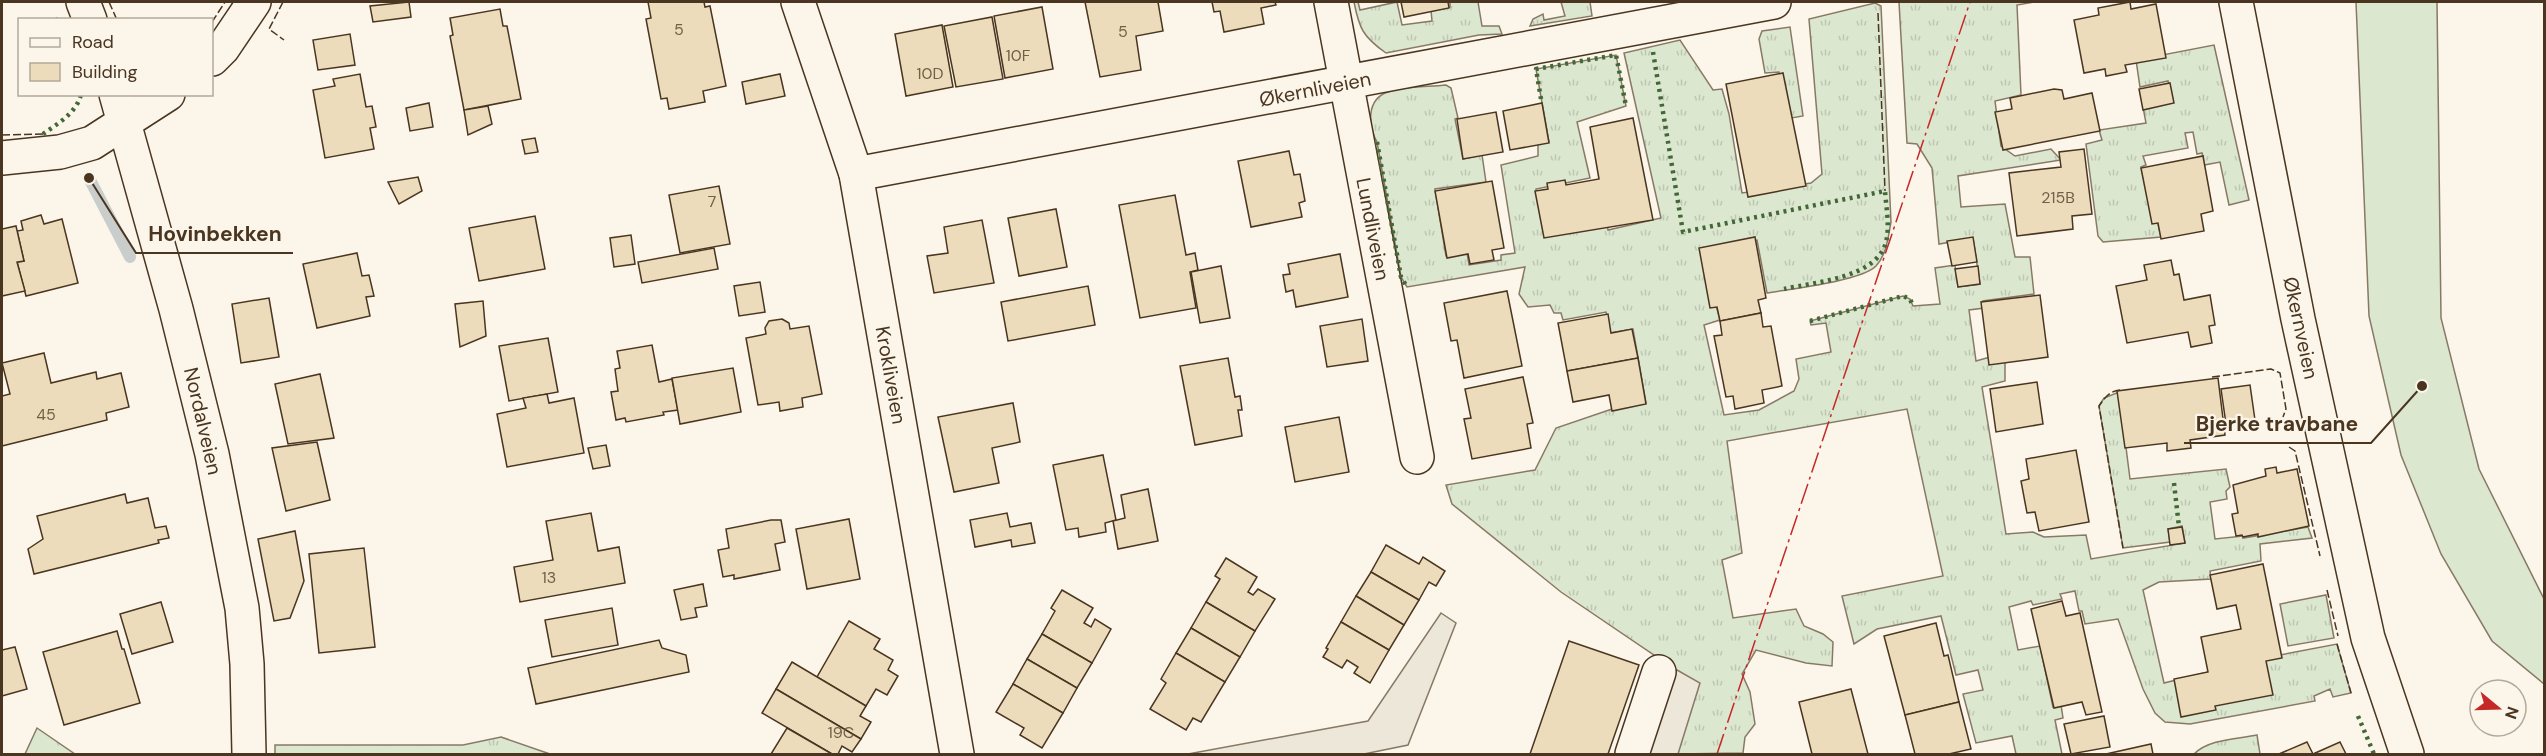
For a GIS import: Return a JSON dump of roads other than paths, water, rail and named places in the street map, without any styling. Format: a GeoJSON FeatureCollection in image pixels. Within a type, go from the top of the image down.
{"type":"FeatureCollection","features":[{"type":"Feature","properties":{"kind":"street"},"geometry":{"type":"LineString","coordinates":[[83,2],[89,18]]}},
{"type":"Feature","properties":{"kind":"street"},"geometry":{"type":"LineString","coordinates":[[213,58],[223,48],[254,2]]}},
{"type":"Feature","properties":{"kind":"street","name":"Krokliveien"},"geometry":{"type":"LineString","coordinates":[[798,2],[856,174],[957,754]]}},
{"type":"Feature","properties":{"kind":"street","name":"Lundliveien"},"geometry":{"type":"LineString","coordinates":[[1331,2],[1417,457]]}},
{"type":"Feature","properties":{"kind":"street","name":"Økernliveien"},"geometry":{"type":"LineString","coordinates":[[856,174],[1774,2]]}},
{"type":"Feature","properties":{"kind":"street","name":"Økernveien"},"geometry":{"type":"LineString","coordinates":[[2236,2],[2298,319],[2368,638],[2407,754]]}},
{"type":"Feature","properties":{"kind":"street"},"geometry":{"type":"LineString","coordinates":[[2,158],[60,152],[92,143],[121,109],[162,96]]}},
{"type":"Feature","properties":{"kind":"street","name":"Nordalveien"},"geometry":{"type":"LineString","coordinates":[[121,109],[212,454],[242,608],[247,664],[249,754]]}},
{"type":"Feature","properties":{"kind":"street"},"geometry":{"type":"LineString","coordinates":[[1632,754],[1659,672]]}},
{"type":"Feature","properties":{"kind":"waterway"},"geometry":{"type":"LineString","coordinates":[[89,178],[130,257]]}},
{"type":"Feature","properties":{"kind":"place","name":"Hovinbekken"},"geometry":{"type":"Point","coordinates":[89,178]}},
{"type":"Feature","properties":{"kind":"place","name":"Bjerke travbane"},"geometry":{"type":"Point","coordinates":[2422,386]}}]}
